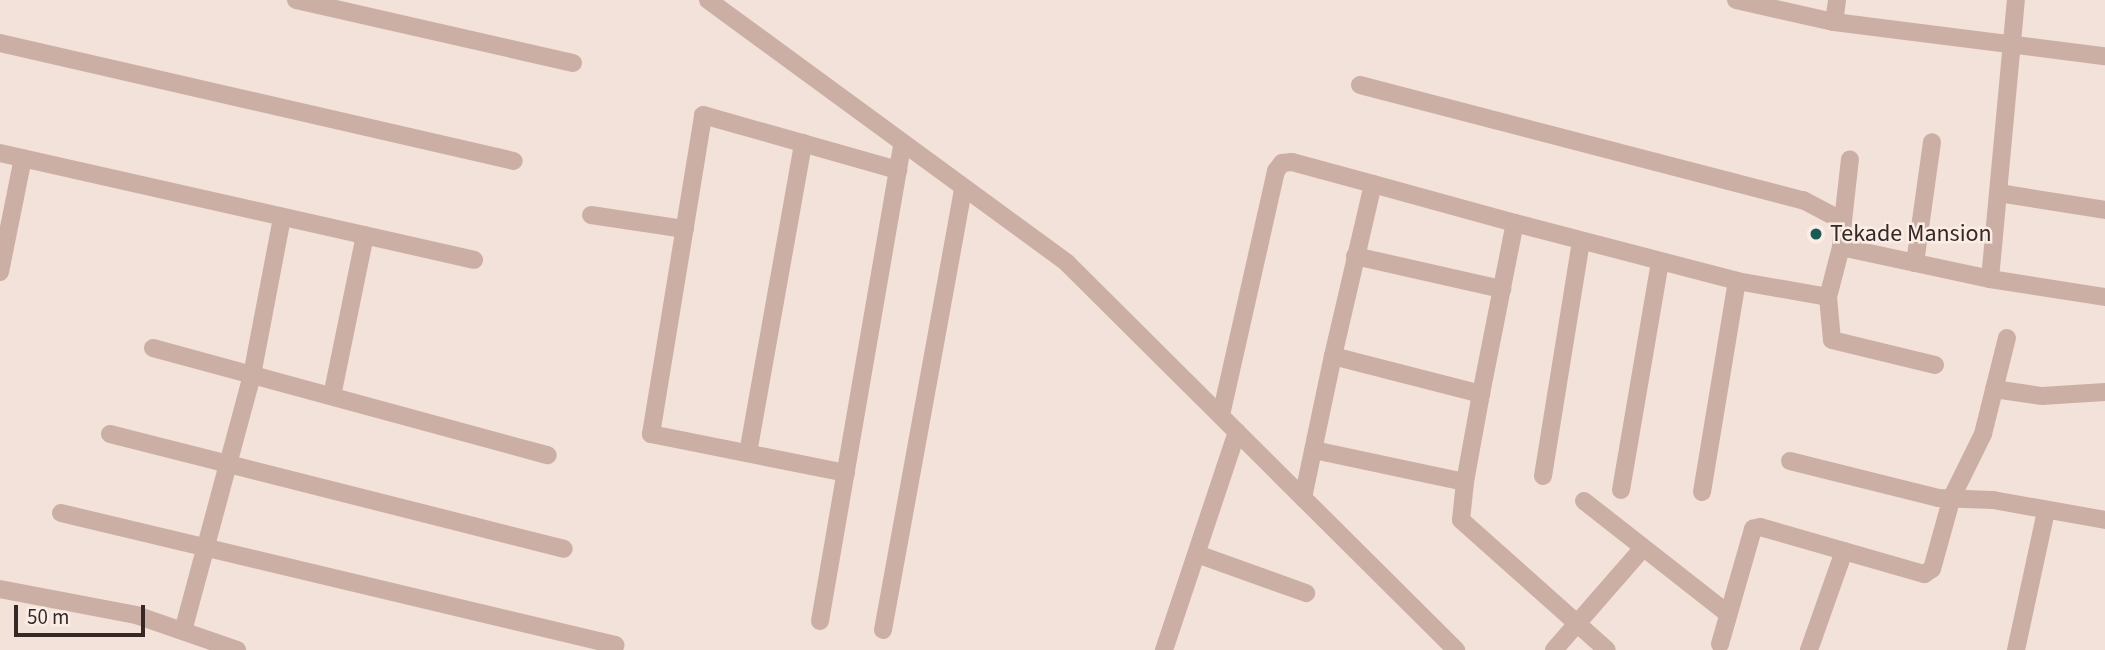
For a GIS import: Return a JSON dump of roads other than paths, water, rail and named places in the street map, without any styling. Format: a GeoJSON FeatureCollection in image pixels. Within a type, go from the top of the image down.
{"type":"FeatureCollection","features":[{"type":"Feature","properties":{"kind":"street"},"geometry":{"type":"LineString","coordinates":[[296,0],[323,3],[573,63]]}},
{"type":"Feature","properties":{"kind":"street"},"geometry":{"type":"LineString","coordinates":[[708,0],[963,189],[1068,263],[1456,650]]}},
{"type":"Feature","properties":{"kind":"street"},"geometry":{"type":"LineString","coordinates":[[1736,0],[1834,22],[2014,47],[2105,56]]}},
{"type":"Feature","properties":{"kind":"street"},"geometry":{"type":"LineString","coordinates":[[1834,22],[1838,0]]}},
{"type":"Feature","properties":{"kind":"street"},"geometry":{"type":"LineString","coordinates":[[1990,279],[2014,47],[2016,0]]}},
{"type":"Feature","properties":{"kind":"street"},"geometry":{"type":"LineString","coordinates":[[0,43],[514,161]]}},
{"type":"Feature","properties":{"kind":"street"},"geometry":{"type":"LineString","coordinates":[[1360,85],[1803,200],[1843,221]]}},
{"type":"Feature","properties":{"kind":"street"},"geometry":{"type":"LineString","coordinates":[[846,473],[651,434],[703,115],[898,170]]}},
{"type":"Feature","properties":{"kind":"street"},"geometry":{"type":"LineString","coordinates":[[1915,263],[1932,142]]}},
{"type":"Feature","properties":{"kind":"street"},"geometry":{"type":"LineString","coordinates":[[748,453],[803,143]]}},
{"type":"Feature","properties":{"kind":"street"},"geometry":{"type":"LineString","coordinates":[[820,621],[902,144]]}},
{"type":"Feature","properties":{"kind":"street"},"geometry":{"type":"LineString","coordinates":[[0,153],[474,260]]}},
{"type":"Feature","properties":{"kind":"street"},"geometry":{"type":"LineString","coordinates":[[0,272],[23,158]]}},
{"type":"Feature","properties":{"kind":"street"},"geometry":{"type":"LineString","coordinates":[[1850,159],[1841,247],[1828,297],[1832,340],[1935,365]]}},
{"type":"Feature","properties":{"kind":"street"},"geometry":{"type":"LineString","coordinates":[[1221,415],[1276,171],[1282,163],[1292,162],[1660,263],[1737,281],[1828,297]]}},
{"type":"Feature","properties":{"kind":"street"},"geometry":{"type":"LineString","coordinates":[[1303,498],[1354,257],[1373,184]]}},
{"type":"Feature","properties":{"kind":"street"},"geometry":{"type":"LineString","coordinates":[[883,630],[963,189]]}},
{"type":"Feature","properties":{"kind":"street"},"geometry":{"type":"LineString","coordinates":[[1999,193],[2105,210]]}},
{"type":"Feature","properties":{"kind":"street"},"geometry":{"type":"LineString","coordinates":[[591,215],[685,229]]}},
{"type":"Feature","properties":{"kind":"street"},"geometry":{"type":"LineString","coordinates":[[183,631],[252,375],[282,217]]}},
{"type":"Feature","properties":{"kind":"street"},"geometry":{"type":"LineString","coordinates":[[1515,223],[1481,394],[1461,520],[1607,650]]}},
{"type":"Feature","properties":{"kind":"street"},"geometry":{"type":"LineString","coordinates":[[332,396],[365,235]]}},
{"type":"Feature","properties":{"kind":"street"},"geometry":{"type":"LineString","coordinates":[[1543,476],[1581,240]]}},
{"type":"Feature","properties":{"kind":"street"},"geometry":{"type":"LineString","coordinates":[[1841,247],[1990,279],[2105,297]]}},
{"type":"Feature","properties":{"kind":"street"},"geometry":{"type":"LineString","coordinates":[[1354,257],[1502,289]]}},
{"type":"Feature","properties":{"kind":"street"},"geometry":{"type":"LineString","coordinates":[[1621,490],[1660,263]]}},
{"type":"Feature","properties":{"kind":"street"},"geometry":{"type":"LineString","coordinates":[[1702,492],[1737,281]]}},
{"type":"Feature","properties":{"kind":"street"},"geometry":{"type":"LineString","coordinates":[[1720,644],[1753,529],[1760,527],[1924,574],[1932,569],[1952,497],[1983,434],[2007,338]]}},
{"type":"Feature","properties":{"kind":"street"},"geometry":{"type":"LineString","coordinates":[[153,348],[548,455]]}},
{"type":"Feature","properties":{"kind":"street"},"geometry":{"type":"LineString","coordinates":[[1333,355],[1481,394]]}},
{"type":"Feature","properties":{"kind":"street"},"geometry":{"type":"LineString","coordinates":[[1994,389],[2042,396],[2105,392]]}},
{"type":"Feature","properties":{"kind":"street"},"geometry":{"type":"LineString","coordinates":[[1164,650],[1237,432]]}},
{"type":"Feature","properties":{"kind":"street"},"geometry":{"type":"LineString","coordinates":[[110,434],[564,550]]}},
{"type":"Feature","properties":{"kind":"street"},"geometry":{"type":"LineString","coordinates":[[1314,450],[1465,482]]}},
{"type":"Feature","properties":{"kind":"street"},"geometry":{"type":"LineString","coordinates":[[1790,461],[1938,498],[1952,497],[2105,520]]}},
{"type":"Feature","properties":{"kind":"street"},"geometry":{"type":"LineString","coordinates":[[1584,501],[1728,614]]}},
{"type":"Feature","properties":{"kind":"street"},"geometry":{"type":"LineString","coordinates":[[2016,650],[2046,511]]}},
{"type":"Feature","properties":{"kind":"street"},"geometry":{"type":"LineString","coordinates":[[61,513],[615,645]]}},
{"type":"Feature","properties":{"kind":"street"},"geometry":{"type":"LineString","coordinates":[[1554,650],[1642,549]]}},
{"type":"Feature","properties":{"kind":"street"},"geometry":{"type":"LineString","coordinates":[[1809,650],[1844,551]]}},
{"type":"Feature","properties":{"kind":"street"},"geometry":{"type":"LineString","coordinates":[[1197,554],[1306,593]]}},
{"type":"Feature","properties":{"kind":"street"},"geometry":{"type":"LineString","coordinates":[[0,589],[60,597],[183,631],[237,650]]}},
{"type":"Feature","properties":{"kind":"place","name":"Tekade Mansion"},"geometry":{"type":"Point","coordinates":[1816,234]}}]}
